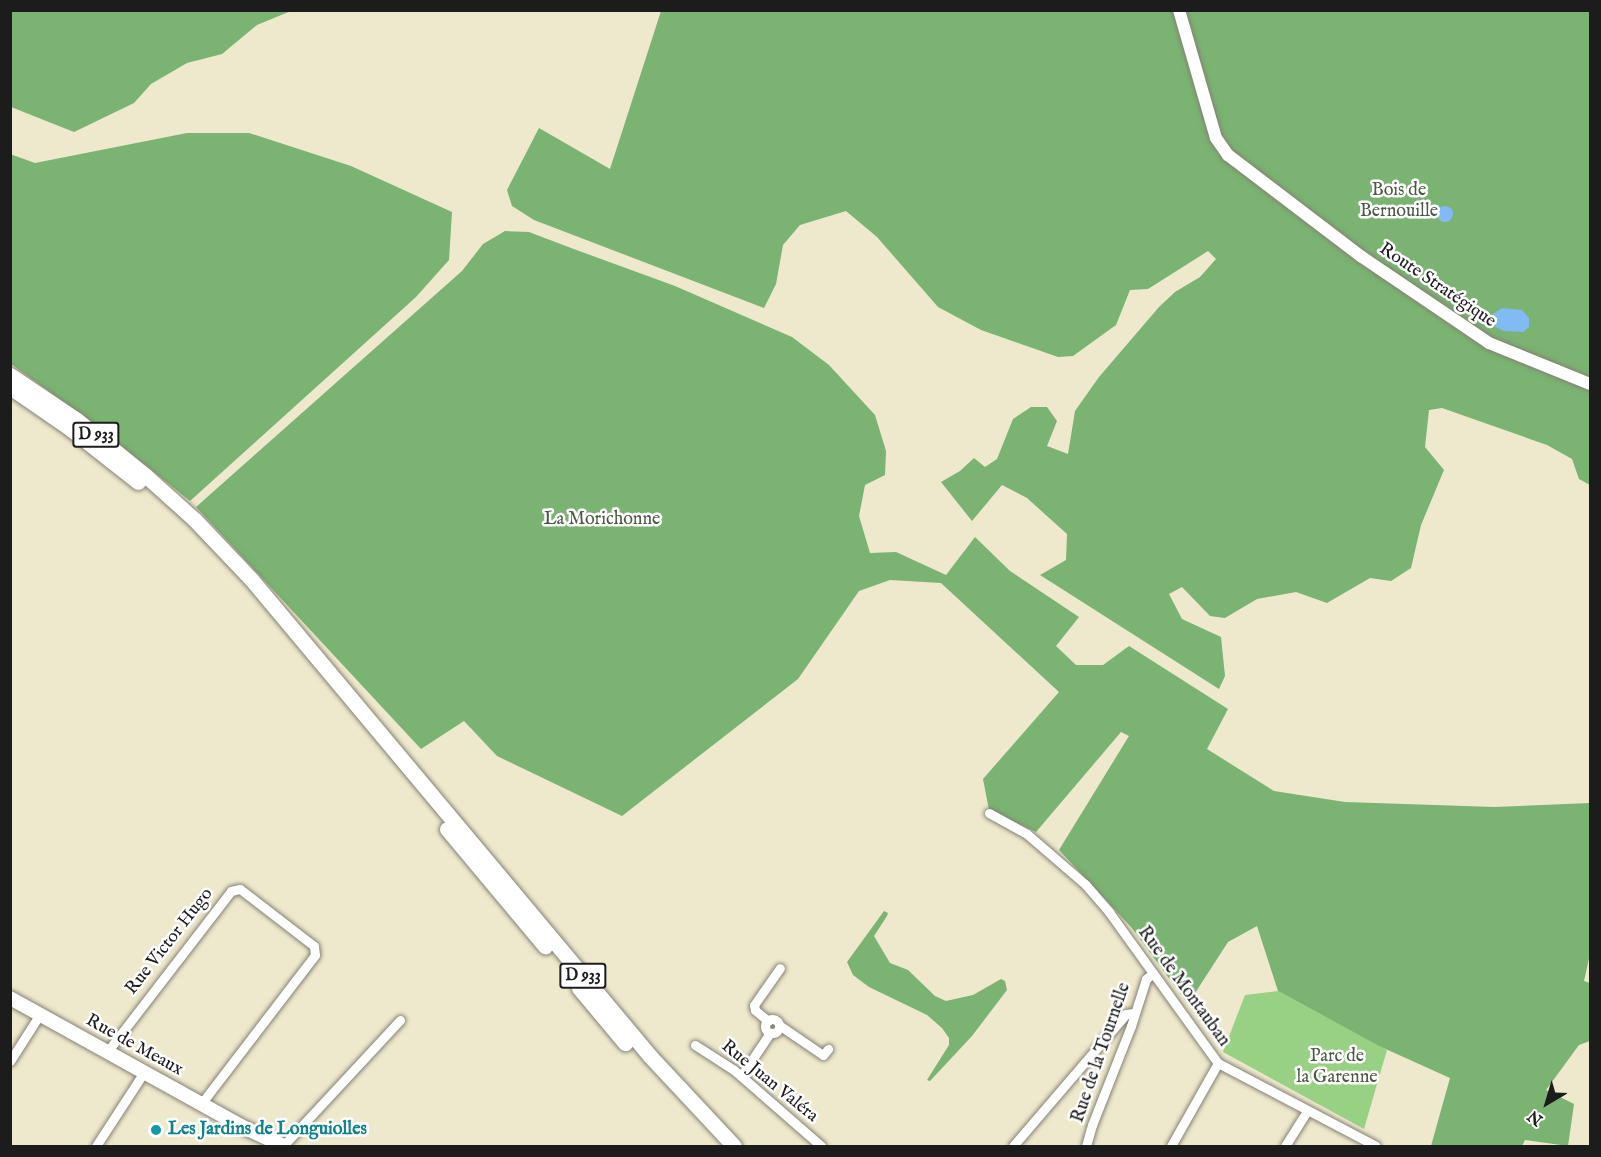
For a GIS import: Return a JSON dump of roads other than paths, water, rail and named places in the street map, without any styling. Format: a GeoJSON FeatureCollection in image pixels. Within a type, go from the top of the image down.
{"type":"FeatureCollection","features":[{"type":"Feature","properties":{"kind":"highway","name":"D 933"},"geometry":{"type":"LineString","coordinates":[[10,375],[93,432],[173,506],[283,615],[650,1056],[734,1146]]}},
{"type":"Feature","properties":{"kind":"highway","name":"D 933"},"geometry":{"type":"LineString","coordinates":[[10,387],[72,430],[173,506]]}},
{"type":"Feature","properties":{"kind":"highway","name":"D 933"},"geometry":{"type":"LineString","coordinates":[[190,523],[273,619],[620,1036],[720,1146]]}},
{"type":"Feature","properties":{"kind":"main road","name":"Rue de Meaux"},"geometry":{"type":"LineString","coordinates":[[10,998],[241,1126],[267,1143],[283,1146]]}},
{"type":"Feature","properties":{"kind":"street","name":"Route Stratégique"},"geometry":{"type":"LineString","coordinates":[[1179,10],[1216,138],[1227,155],[1362,257],[1489,343],[1590,384]]}},
{"type":"Feature","properties":{"kind":"street","name":"Rue de Montauban"},"geometry":{"type":"LineString","coordinates":[[989,813],[1027,834],[1085,884],[1153,973],[1218,1064],[1307,1111],[1360,1143],[1376,1146]]}},
{"type":"Feature","properties":{"kind":"street","name":"Rue Victor Hugo"},"geometry":{"type":"LineString","coordinates":[[107,1052],[231,891],[240,889],[314,946],[315,955],[201,1104]]}},
{"type":"Feature","properties":{"kind":"street"},"geometry":{"type":"LineString","coordinates":[[780,968],[754,1005],[755,1010],[768,1021],[774,1020],[823,1055],[828,1049]]}},
{"type":"Feature","properties":{"kind":"street","name":"Rue de la Tournelle"},"geometry":{"type":"LineString","coordinates":[[1086,1146],[1146,979],[1153,973]]}},
{"type":"Feature","properties":{"kind":"street"},"geometry":{"type":"LineString","coordinates":[[1013,1146],[1126,1014],[1134,1013]]}},
{"type":"Feature","properties":{"kind":"street"},"geometry":{"type":"LineString","coordinates":[[10,1061],[40,1014]]}},
{"type":"Feature","properties":{"kind":"street"},"geometry":{"type":"LineString","coordinates":[[283,1146],[400,1020]]}},
{"type":"Feature","properties":{"kind":"street"},"geometry":{"type":"LineString","coordinates":[[768,1021],[765,1027],[770,1034]]}},
{"type":"Feature","properties":{"kind":"street"},"geometry":{"type":"LineString","coordinates":[[741,1076],[770,1034],[777,1032],[779,1025]]}},
{"type":"Feature","properties":{"kind":"street","name":"Rue Juan Valéra"},"geometry":{"type":"LineString","coordinates":[[695,1045],[741,1076],[821,1146]]}},
{"type":"Feature","properties":{"kind":"street"},"geometry":{"type":"LineString","coordinates":[[1171,1146],[1218,1064]]}},
{"type":"Feature","properties":{"kind":"street"},"geometry":{"type":"LineString","coordinates":[[96,1146],[144,1072]]}},
{"type":"Feature","properties":{"kind":"street"},"geometry":{"type":"LineString","coordinates":[[1285,1146],[1307,1111]]}},
{"type":"Feature","properties":{"kind":"water"},"geometry":{"type":"Polygon","coordinates":[[[1445,206],[1453,214],[1445,222],[1437,214],[1445,206]]]}},
{"type":"Feature","properties":{"kind":"water"},"geometry":{"type":"Polygon","coordinates":[[[1502,308],[1522,310],[1529,318],[1529,327],[1523,332],[1504,331],[1496,327],[1490,320],[1493,314],[1502,308]]]}},
{"type":"Feature","properties":{"kind":"place","name":"Les Jardins de Longuiolles"},"geometry":{"type":"Point","coordinates":[156,1130]}},
{"type":"Feature","properties":{"kind":"park label","name":"Bois de Bernouille"},"geometry":{"type":"Point","coordinates":[1399,202]}},
{"type":"Feature","properties":{"kind":"park label","name":"La Morichonne"},"geometry":{"type":"Point","coordinates":[602,520]}},
{"type":"Feature","properties":{"kind":"park label","name":"Parc de la Garenne"},"geometry":{"type":"Point","coordinates":[1337,1068]}}]}
